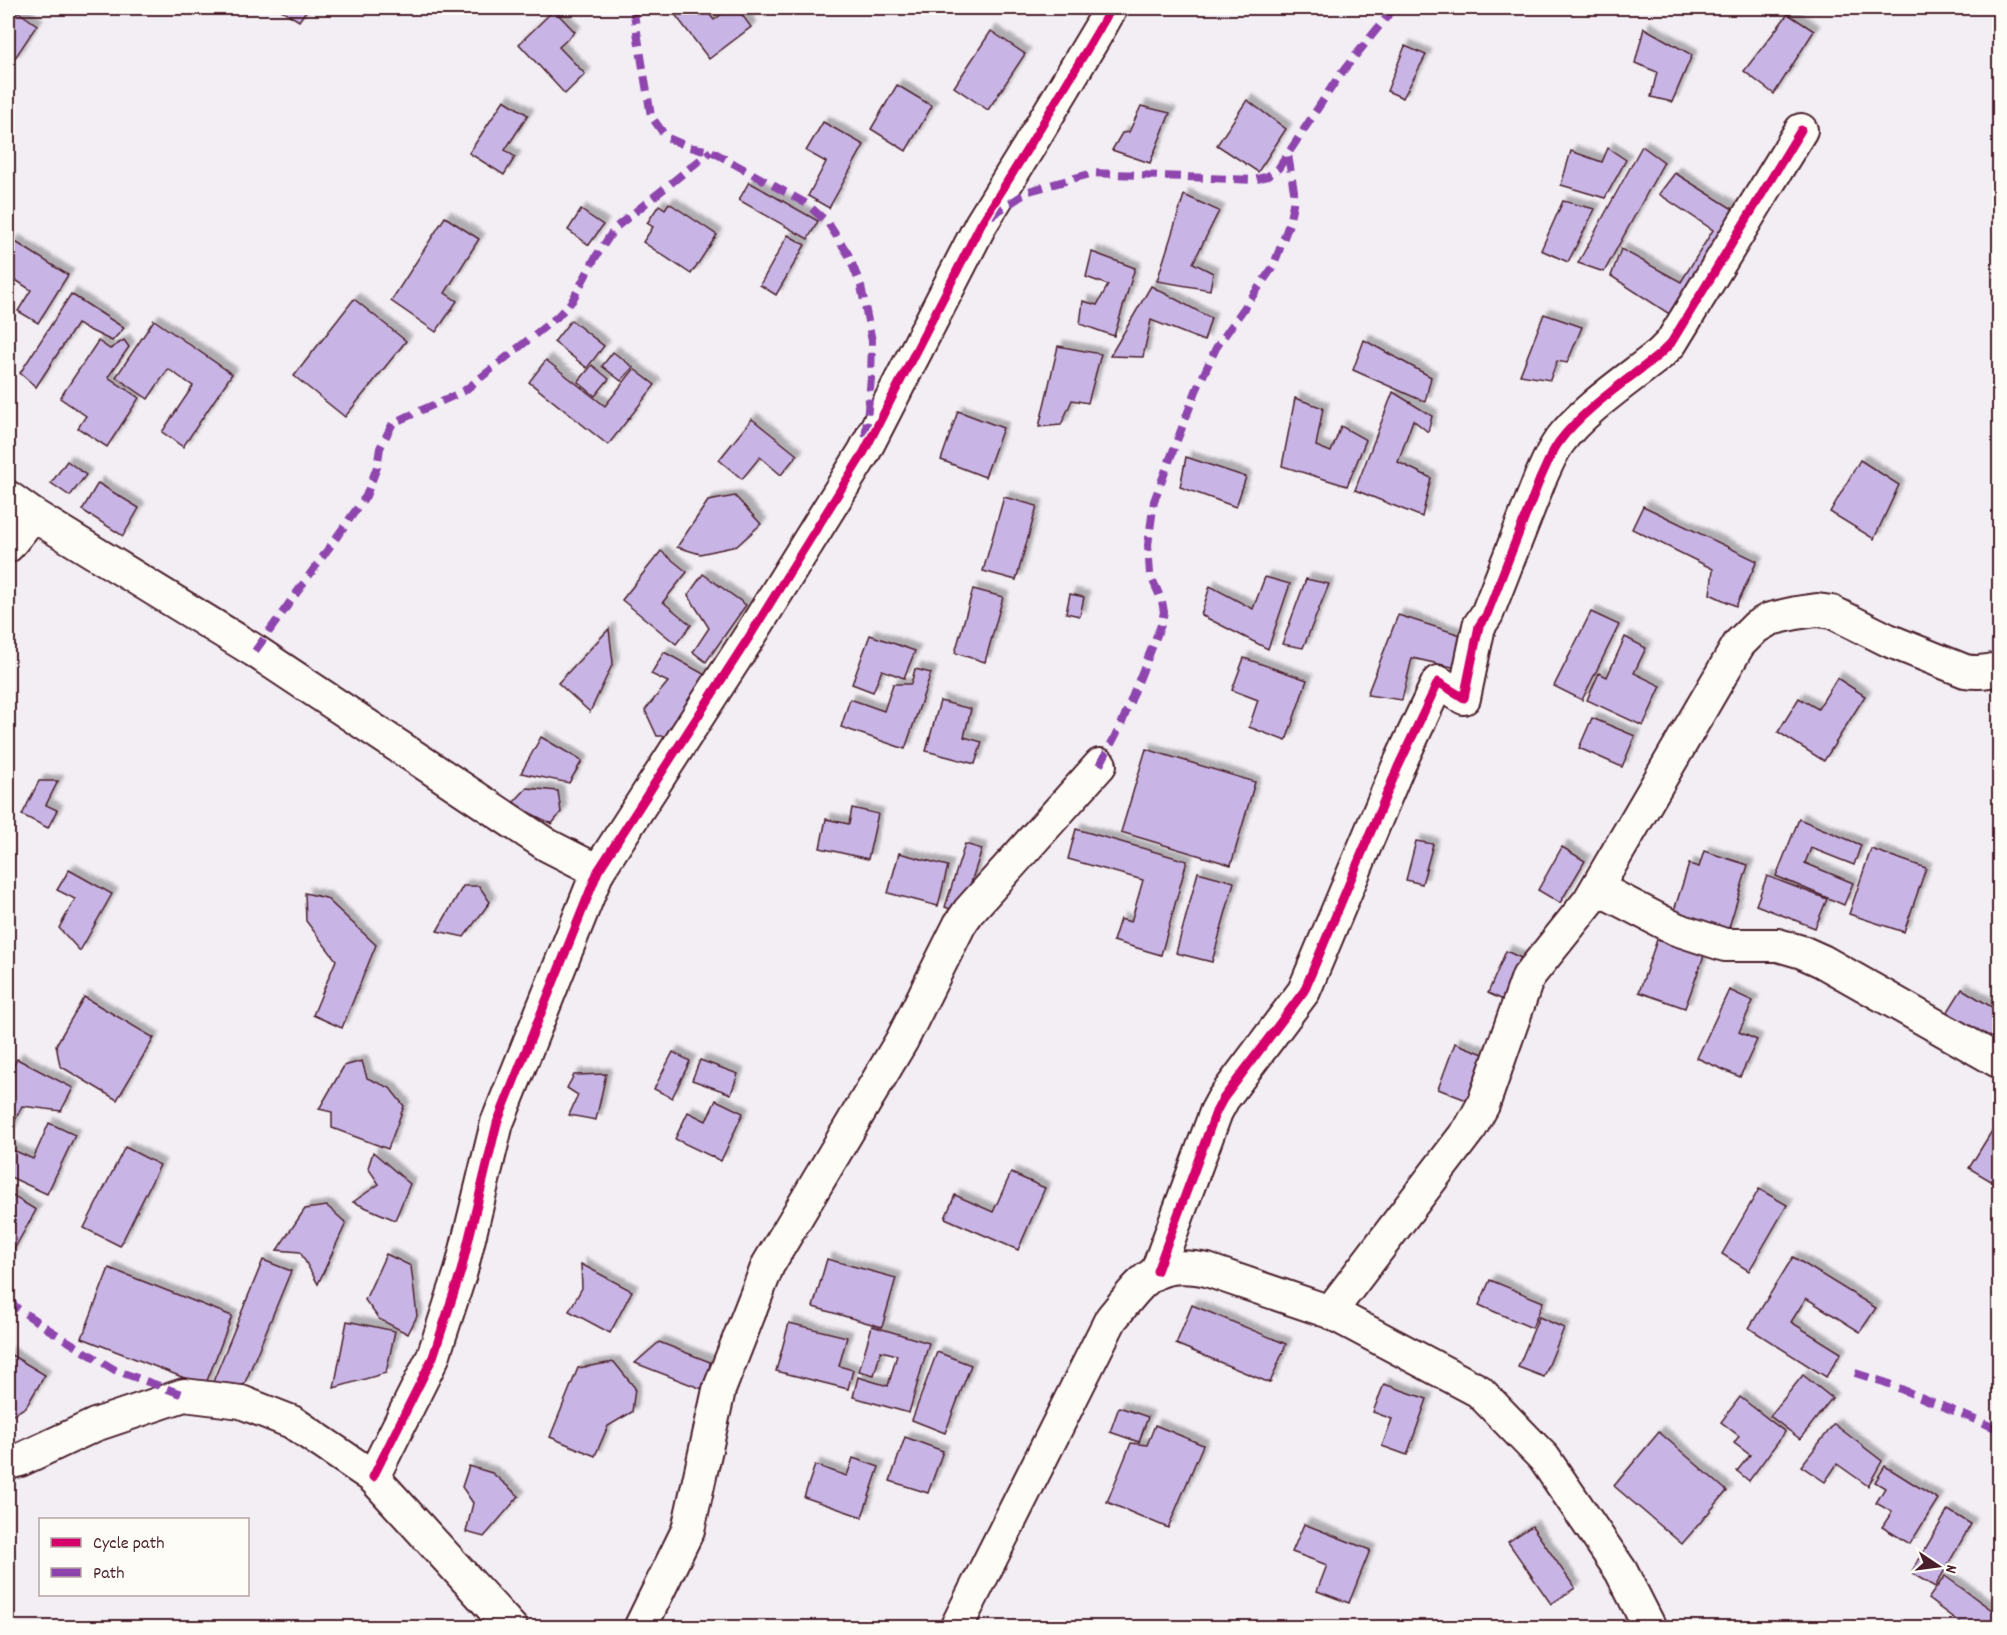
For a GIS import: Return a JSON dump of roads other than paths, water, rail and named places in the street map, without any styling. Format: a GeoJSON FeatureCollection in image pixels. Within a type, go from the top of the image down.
{"type":"FeatureCollection","features":[{"type":"Feature","properties":{"kind":"street"},"geometry":{"type":"LineString","coordinates":[[373,1477],[433,1357],[461,1271],[497,1123],[598,871],[751,634],[864,452],[981,224],[1111,8]]}},
{"type":"Feature","properties":{"kind":"street"},"geometry":{"type":"LineString","coordinates":[[956,1628],[1111,1319],[1141,1284],[1157,1270],[1216,1112],[1223,1099],[1304,991],[1398,767],[1438,682],[1464,698],[1479,626],[1487,614],[1550,457],[1559,442],[1578,420],[1671,343],[1801,130]]}},
{"type":"Feature","properties":{"kind":"street"},"geometry":{"type":"LineString","coordinates":[[8,497],[33,515],[255,651],[533,836],[598,871]]}},
{"type":"Feature","properties":{"kind":"street"},"geometry":{"type":"LineString","coordinates":[[8,546],[33,515]]}},
{"type":"Feature","properties":{"kind":"street"},"geometry":{"type":"LineString","coordinates":[[1330,1312],[1471,1127],[1483,1105],[1528,977],[1597,888],[1739,644],[1756,627],[1770,619],[1796,613],[1817,610],[1832,612],[1888,640],[1965,670],[1976,673],[1990,672],[2000,668]]}},
{"type":"Feature","properties":{"kind":"street"},"geometry":{"type":"LineString","coordinates":[[640,1628],[688,1530],[719,1390],[768,1265],[902,1040],[960,924],[969,911],[1100,765]]}},
{"type":"Feature","properties":{"kind":"street"},"geometry":{"type":"LineString","coordinates":[[1597,888],[1676,930],[1725,945],[1778,945],[1822,960],[2000,1062]]}},
{"type":"Feature","properties":{"kind":"street"},"geometry":{"type":"LineString","coordinates":[[1157,1270],[1186,1266],[1207,1270],[1330,1312],[1479,1391],[1544,1458],[1557,1476],[1621,1571],[1650,1628]]}},
{"type":"Feature","properties":{"kind":"street"},"geometry":{"type":"LineString","coordinates":[[8,1462],[20,1460],[94,1425],[184,1395],[241,1402],[292,1422],[373,1477],[508,1627]]}}]}
